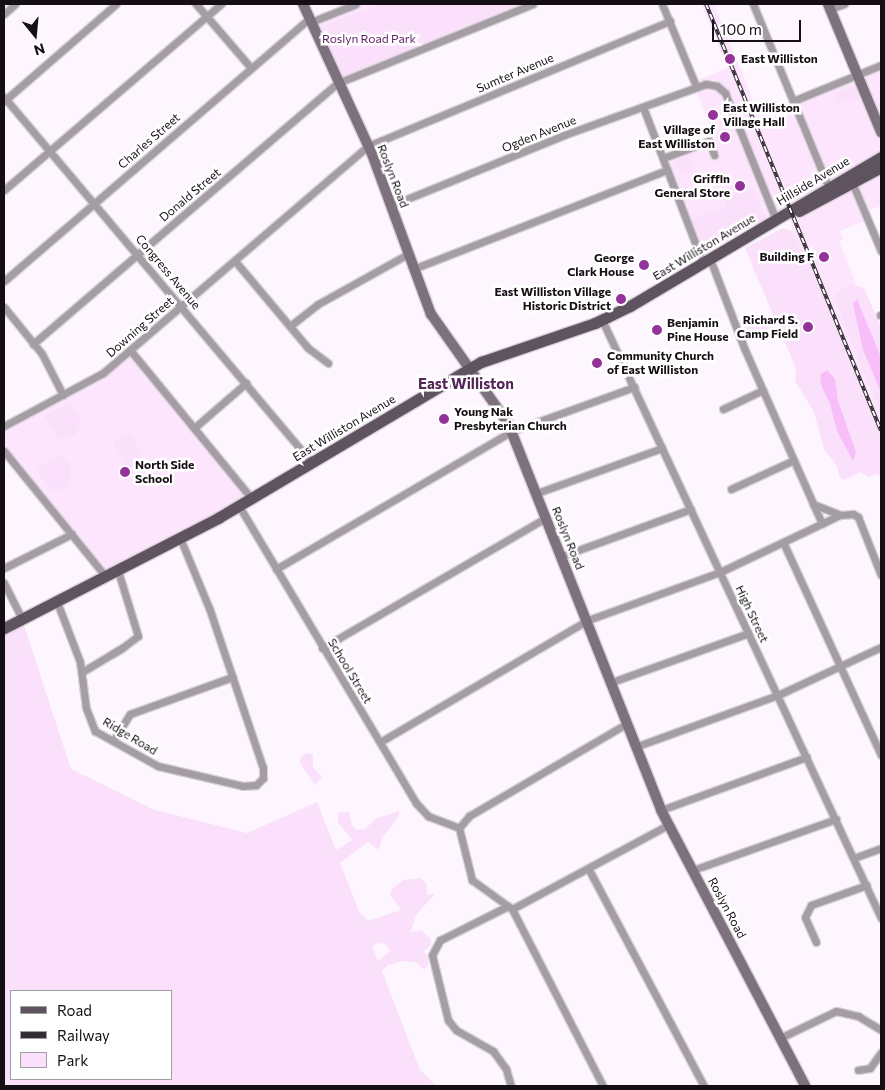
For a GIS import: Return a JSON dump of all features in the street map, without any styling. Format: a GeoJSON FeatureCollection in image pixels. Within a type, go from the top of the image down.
{"type":"FeatureCollection","features":[{"type":"Feature","properties":{"kind":"main road","name":"Roslyn Road"},"geometry":{"type":"LineString","coordinates":[[303,4],[368,146],[392,205],[413,269],[433,320],[493,398],[512,431],[588,620],[626,724],[661,810],[803,1085]]}},
{"type":"Feature","properties":{"kind":"main road"},"geometry":{"type":"LineString","coordinates":[[829,6],[881,132]]}},
{"type":"Feature","properties":{"kind":"main road","name":"Hillside Avenue"},"geometry":{"type":"LineString","coordinates":[[850,180],[881,157]]}},
{"type":"Feature","properties":{"kind":"main road","name":"Hillside Avenue"},"geometry":{"type":"LineString","coordinates":[[778,219],[850,180],[881,167]]}},
{"type":"Feature","properties":{"kind":"main road","name":"East Williston Avenue"},"geometry":{"type":"LineString","coordinates":[[4,628],[106,577],[239,506],[469,369],[492,358],[602,320],[778,219]]}},
{"type":"Feature","properties":{"kind":"street"},"geometry":{"type":"LineString","coordinates":[[4,14],[15,4]]}},
{"type":"Feature","properties":{"kind":"street"},"geometry":{"type":"LineString","coordinates":[[4,99],[116,4]]}},
{"type":"Feature","properties":{"kind":"street"},"geometry":{"type":"LineString","coordinates":[[196,4],[251,68]]}},
{"type":"Feature","properties":{"kind":"street"},"geometry":{"type":"LineString","coordinates":[[4,190],[221,4]]}},
{"type":"Feature","properties":{"kind":"street","name":"Charles Street"},"geometry":{"type":"LineString","coordinates":[[4,281],[251,68],[310,21],[356,4]]}},
{"type":"Feature","properties":{"kind":"street","name":"Donald Street"},"geometry":{"type":"LineString","coordinates":[[33,344],[338,83],[533,4]]}},
{"type":"Feature","properties":{"kind":"street"},"geometry":{"type":"LineString","coordinates":[[662,4],[696,86],[714,85],[725,93],[778,219]]}},
{"type":"Feature","properties":{"kind":"street"},"geometry":{"type":"LineString","coordinates":[[753,4],[830,191]]}},
{"type":"Feature","properties":{"kind":"street"},"geometry":{"type":"LineString","coordinates":[[829,6],[844,4]]}},
{"type":"Feature","properties":{"kind":"street","name":"Sumter Avenue"},"geometry":{"type":"LineString","coordinates":[[368,146],[670,21]]}},
{"type":"Feature","properties":{"kind":"street"},"geometry":{"type":"LineString","coordinates":[[793,101],[881,65]]}},
{"type":"Feature","properties":{"kind":"street","name":"Ogden Avenue"},"geometry":{"type":"LineString","coordinates":[[392,205],[696,86]]}},
{"type":"Feature","properties":{"kind":"street","name":"Congress Avenue"},"geometry":{"type":"LineString","coordinates":[[4,99],[50,150],[312,463]]}},
{"type":"Feature","properties":{"kind":"street"},"geometry":{"type":"LineString","coordinates":[[643,107],[667,170],[822,524]]}},
{"type":"Feature","properties":{"kind":"street"},"geometry":{"type":"LineString","coordinates":[[663,158],[709,141],[714,155]]}},
{"type":"Feature","properties":{"kind":"street","name":"Downing Street"},"geometry":{"type":"LineString","coordinates":[[4,426],[98,377],[368,146]]}},
{"type":"Feature","properties":{"kind":"street"},"geometry":{"type":"LineString","coordinates":[[413,269],[667,170]]}},
{"type":"Feature","properties":{"kind":"street"},"geometry":{"type":"LineString","coordinates":[[850,180],[880,242],[881,251]]}},
{"type":"Feature","properties":{"kind":"street"},"geometry":{"type":"LineString","coordinates":[[290,326],[325,300],[408,254]]}},
{"type":"Feature","properties":{"kind":"street"},"geometry":{"type":"LineString","coordinates":[[235,261],[313,354],[328,363]]}},
{"type":"Feature","properties":{"kind":"street"},"geometry":{"type":"LineString","coordinates":[[4,308],[50,367],[63,395]]}},
{"type":"Feature","properties":{"kind":"street","name":"High Street"},"geometry":{"type":"LineString","coordinates":[[602,320],[881,918]]}},
{"type":"Feature","properties":{"kind":"street"},"geometry":{"type":"LineString","coordinates":[[130,350],[252,498]]}},
{"type":"Feature","properties":{"kind":"street"},"geometry":{"type":"LineString","coordinates":[[194,428],[246,383]]}},
{"type":"Feature","properties":{"kind":"street"},"geometry":{"type":"LineString","coordinates":[[276,569],[512,431],[634,387]]}},
{"type":"Feature","properties":{"kind":"street"},"geometry":{"type":"LineString","coordinates":[[723,409],[763,390]]}},
{"type":"Feature","properties":{"kind":"street"},"geometry":{"type":"LineString","coordinates":[[537,492],[662,448]]}},
{"type":"Feature","properties":{"kind":"street"},"geometry":{"type":"LineString","coordinates":[[4,451],[106,577]]}},
{"type":"Feature","properties":{"kind":"street"},"geometry":{"type":"LineString","coordinates":[[731,489],[794,460]]}},
{"type":"Feature","properties":{"kind":"street"},"geometry":{"type":"LineString","coordinates":[[813,503],[840,515]]}},
{"type":"Feature","properties":{"kind":"street","name":"School Street"},"geometry":{"type":"LineString","coordinates":[[239,506],[322,648],[424,813],[459,828]]}},
{"type":"Feature","properties":{"kind":"street"},"geometry":{"type":"LineString","coordinates":[[562,556],[691,509]]}},
{"type":"Feature","properties":{"kind":"street"},"geometry":{"type":"LineString","coordinates":[[380,742],[588,620],[720,572],[840,515],[853,514],[858,517],[881,575]]}},
{"type":"Feature","properties":{"kind":"street"},"geometry":{"type":"LineString","coordinates":[[322,648],[547,517]]}},
{"type":"Feature","properties":{"kind":"street"},"geometry":{"type":"LineString","coordinates":[[4,568],[72,534]]}},
{"type":"Feature","properties":{"kind":"street"},"geometry":{"type":"LineString","coordinates":[[113,741],[128,715],[232,677],[209,608],[180,538]]}},
{"type":"Feature","properties":{"kind":"street"},"geometry":{"type":"LineString","coordinates":[[783,542],[881,754]]}},
{"type":"Feature","properties":{"kind":"street"},"geometry":{"type":"LineString","coordinates":[[82,672],[122,648],[138,635],[118,570]]}},
{"type":"Feature","properties":{"kind":"street"},"geometry":{"type":"LineString","coordinates":[[4,583],[22,619]]}},
{"type":"Feature","properties":{"kind":"street","name":"Ridge Road"},"geometry":{"type":"LineString","coordinates":[[57,602],[82,672],[86,705],[93,728],[158,766],[243,786],[253,786],[263,778],[263,768],[232,677]]}},
{"type":"Feature","properties":{"kind":"street"},"geometry":{"type":"LineString","coordinates":[[612,682],[749,633]]}},
{"type":"Feature","properties":{"kind":"street"},"geometry":{"type":"LineString","coordinates":[[635,747],[778,695],[881,647]]}},
{"type":"Feature","properties":{"kind":"street"},"geometry":{"type":"LineString","coordinates":[[603,1086],[510,907],[472,880],[459,828],[469,816],[626,724]]}},
{"type":"Feature","properties":{"kind":"street"},"geometry":{"type":"LineString","coordinates":[[661,810],[807,757]]}},
{"type":"Feature","properties":{"kind":"street"},"geometry":{"type":"LineString","coordinates":[[693,870],[836,819]]}},
{"type":"Feature","properties":{"kind":"street"},"geometry":{"type":"LineString","coordinates":[[511,1086],[506,1069],[493,1051],[456,1030],[448,1020],[439,996],[432,955],[440,940],[588,868],[668,825]]}},
{"type":"Feature","properties":{"kind":"street"},"geometry":{"type":"LineString","coordinates":[[854,858],[881,848]]}},
{"type":"Feature","properties":{"kind":"street"},"geometry":{"type":"LineString","coordinates":[[588,868],[704,1086]]}},
{"type":"Feature","properties":{"kind":"street"},"geometry":{"type":"LineString","coordinates":[[816,942],[805,917],[810,905],[867,885]]}},
{"type":"Feature","properties":{"kind":"street"},"geometry":{"type":"LineString","coordinates":[[780,1038],[836,1012],[858,1016],[881,1030]]}},
{"type":"Feature","properties":{"kind":"street"},"geometry":{"type":"LineString","coordinates":[[858,1070],[870,1068],[881,1052]]}},
{"type":"Feature","properties":{"kind":"shaded area"},"geometry":{"type":"Polygon","coordinates":[[[344,4],[379,4],[313,29],[309,18],[344,4]]]}},
{"type":"Feature","properties":{"kind":"shaded area"},"geometry":{"type":"Polygon","coordinates":[[[701,4],[714,4],[757,110],[764,107],[766,112],[881,65],[881,206],[870,210],[872,218],[840,231],[843,239],[839,241],[856,284],[833,296],[881,417],[881,437],[812,268],[793,232],[789,215],[766,219],[754,188],[724,200],[727,206],[688,221],[664,159],[715,140],[693,82],[728,68],[701,4]]]}},
{"type":"Feature","properties":{"kind":"shaded area"},"geometry":{"type":"Polygon","coordinates":[[[857,299],[881,357],[881,393],[863,350],[853,304],[857,299]]]}},
{"type":"Feature","properties":{"kind":"shaded area","name":"North Side School"},"geometry":{"type":"Polygon","coordinates":[[[130,350],[252,499],[106,577],[4,451],[4,426],[93,380],[130,350]]]}},
{"type":"Feature","properties":{"kind":"shaded area"},"geometry":{"type":"Polygon","coordinates":[[[827,370],[835,379],[838,401],[856,452],[853,461],[837,431],[830,404],[821,385],[820,375],[827,370]]]}},
{"type":"Feature","properties":{"kind":"green space","name":"Roslyn Road Park"},"geometry":{"type":"Polygon","coordinates":[[[379,4],[534,4],[338,83],[313,29],[379,4]]]}},
{"type":"Feature","properties":{"kind":"green space"},"geometry":{"type":"Polygon","coordinates":[[[853,86],[859,100],[851,103],[849,99],[837,104],[833,94],[853,86]]]}},
{"type":"Feature","properties":{"kind":"green space"},"geometry":{"type":"Polygon","coordinates":[[[688,157],[693,170],[682,174],[675,161],[688,157]]]}},
{"type":"Feature","properties":{"kind":"green space"},"geometry":{"type":"Polygon","coordinates":[[[754,188],[766,219],[702,258],[688,221],[726,206],[724,199],[754,188]]]}},
{"type":"Feature","properties":{"kind":"green space"},"geometry":{"type":"Polygon","coordinates":[[[783,228],[793,232],[812,268],[881,437],[881,477],[878,474],[868,477],[861,472],[845,480],[840,478],[836,465],[824,449],[814,412],[795,381],[796,369],[779,328],[743,343],[738,330],[773,315],[745,248],[783,228]]]}},
{"type":"Feature","properties":{"kind":"green space"},"geometry":{"type":"Polygon","coordinates":[[[851,284],[864,288],[881,327],[881,357],[857,299],[863,350],[881,393],[881,417],[833,296],[851,284]]]}},
{"type":"Feature","properties":{"kind":"green space"},"geometry":{"type":"Polygon","coordinates":[[[70,403],[79,414],[80,426],[74,436],[59,440],[44,416],[70,403]]]}},
{"type":"Feature","properties":{"kind":"green space"},"geometry":{"type":"Polygon","coordinates":[[[130,433],[144,459],[127,469],[112,442],[130,433]]]}},
{"type":"Feature","properties":{"kind":"green space"},"geometry":{"type":"Polygon","coordinates":[[[62,455],[71,466],[71,478],[66,488],[51,491],[35,468],[62,455]]]}},
{"type":"Feature","properties":{"kind":"green space"},"geometry":{"type":"Polygon","coordinates":[[[22,619],[71,769],[155,810],[247,833],[317,802],[336,850],[352,840],[338,822],[338,813],[349,811],[352,825],[357,830],[365,829],[375,819],[399,811],[399,816],[382,838],[379,850],[368,842],[340,863],[359,911],[368,921],[401,910],[390,895],[392,889],[403,880],[420,878],[427,884],[427,894],[435,894],[416,915],[411,932],[421,930],[431,939],[431,945],[423,952],[428,955],[428,967],[423,969],[417,963],[404,961],[388,965],[382,971],[420,1070],[437,1086],[4,1086],[4,628],[22,619]],[[378,943],[372,946],[378,961],[390,951],[385,944],[378,943]]]}},
{"type":"Feature","properties":{"kind":"green space"},"geometry":{"type":"Polygon","coordinates":[[[307,753],[313,754],[313,767],[322,777],[315,785],[300,763],[301,756],[307,753]]]}},
{"type":"Feature","properties":{"kind":"railway"},"geometry":{"type":"LineString","coordinates":[[706,4],[881,431]]}},
{"type":"Feature","properties":{"kind":"place","name":"East Williston"},"geometry":{"type":"Point","coordinates":[730,59]}},
{"type":"Feature","properties":{"kind":"place","name":"East Williston Village Hall"},"geometry":{"type":"Point","coordinates":[713,115]}},
{"type":"Feature","properties":{"kind":"place","name":"Village of East Williston"},"geometry":{"type":"Point","coordinates":[725,137]}},
{"type":"Feature","properties":{"kind":"place","name":"Griffin General Store"},"geometry":{"type":"Point","coordinates":[740,186]}},
{"type":"Feature","properties":{"kind":"place","name":"Building F"},"geometry":{"type":"Point","coordinates":[824,257]}},
{"type":"Feature","properties":{"kind":"place","name":"George Clark House"},"geometry":{"type":"Point","coordinates":[644,265]}},
{"type":"Feature","properties":{"kind":"place","name":"East Williston Village Historic District"},"geometry":{"type":"Point","coordinates":[621,299]}},
{"type":"Feature","properties":{"kind":"place","name":"Richard S. Camp Field"},"geometry":{"type":"Point","coordinates":[808,327]}},
{"type":"Feature","properties":{"kind":"place","name":"Benjamin Pine House"},"geometry":{"type":"Point","coordinates":[657,330]}},
{"type":"Feature","properties":{"kind":"place","name":"Community Church of East Williston"},"geometry":{"type":"Point","coordinates":[597,363]}},
{"type":"Feature","properties":{"kind":"place","name":"Young Nak Presbyterian Church"},"geometry":{"type":"Point","coordinates":[444,419]}},
{"type":"Feature","properties":{"kind":"place","name":"North Side School"},"geometry":{"type":"Point","coordinates":[125,472]}},
{"type":"Feature","properties":{"kind":"district","name":"East Williston"},"geometry":{"type":"Point","coordinates":[466,384]}}]}
